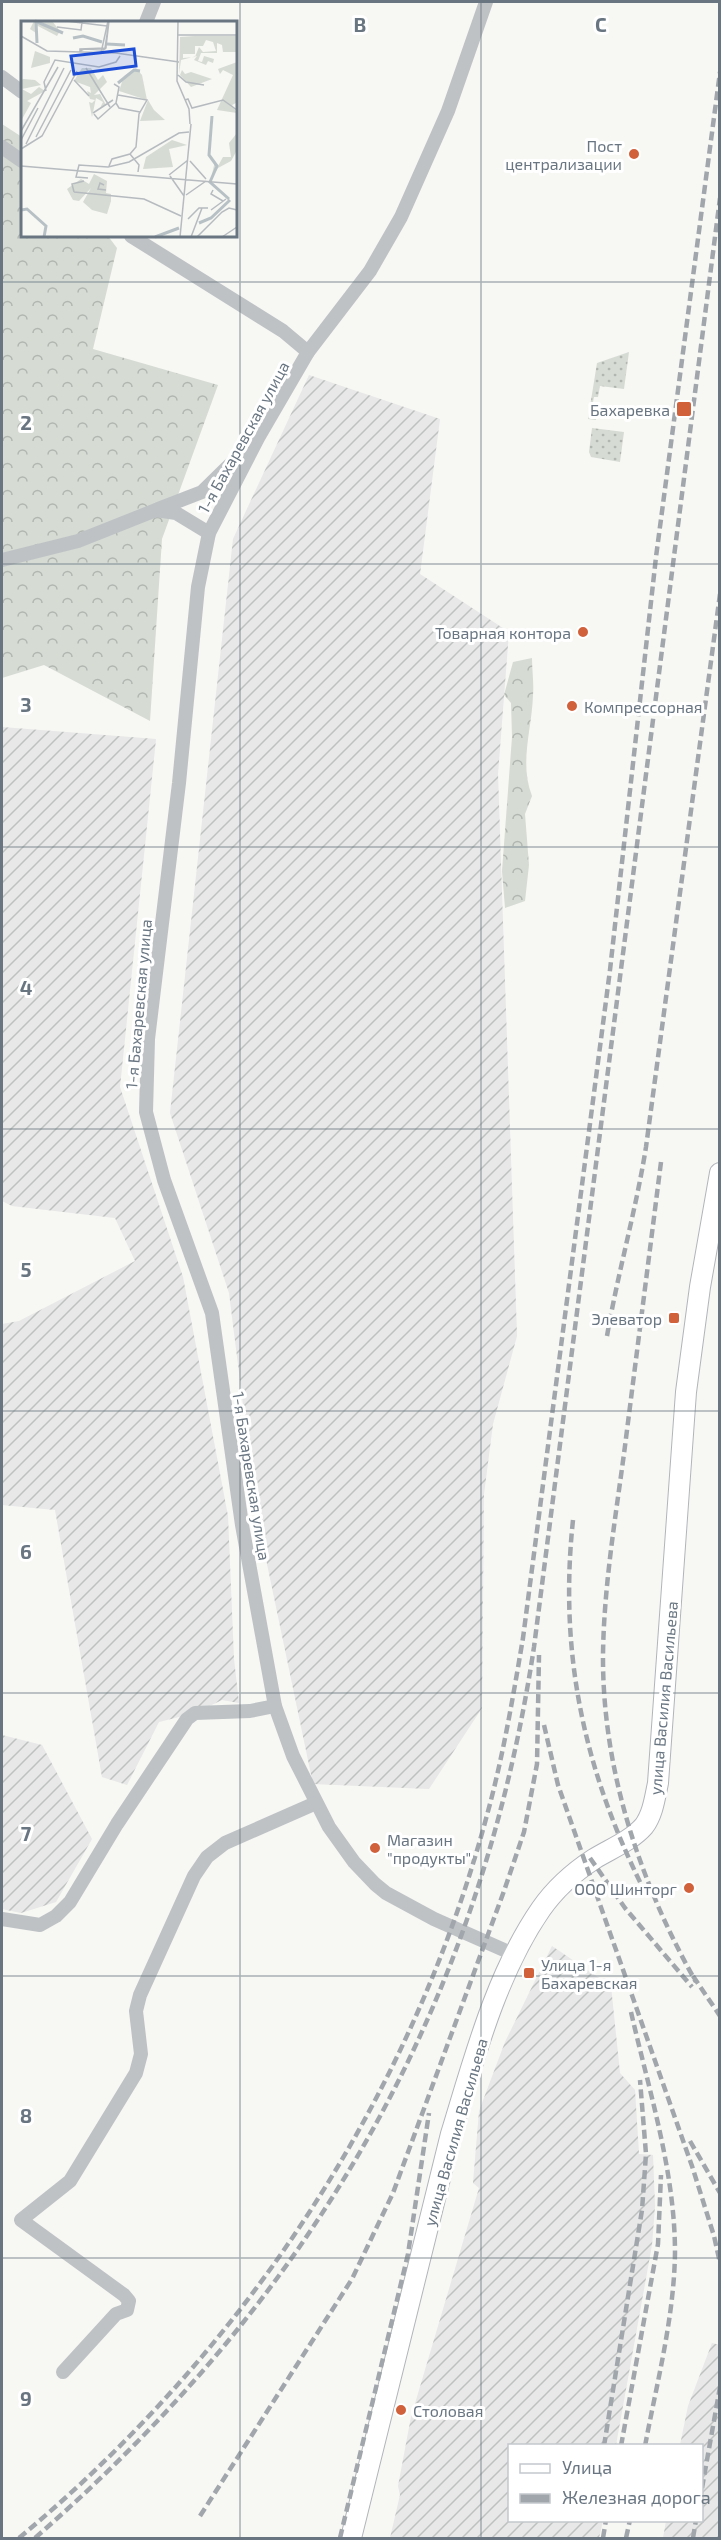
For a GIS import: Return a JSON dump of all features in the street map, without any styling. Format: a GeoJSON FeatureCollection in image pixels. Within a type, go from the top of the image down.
{"type":"FeatureCollection","features":[{"type":"Feature","properties":{"kind":"main road","name":"улица Василия Васильева"},"geometry":{"type":"LineString","coordinates":[[351,2538],[451,2134],[469,2075],[513,1954],[541,1909],[556,1890],[591,1860],[632,1836],[645,1825],[652,1809],[658,1783],[686,1392],[719,1182]]}},
{"type":"Feature","properties":{"kind":"street"},"geometry":{"type":"LineString","coordinates":[[146,21],[154,2]]}},
{"type":"Feature","properties":{"kind":"street","name":"1-я Бахаревская улица"},"geometry":{"type":"LineString","coordinates":[[486,2],[448,111],[401,217],[370,271],[308,352],[258,438],[209,533],[198,587],[179,783],[148,1039],[146,1112],[164,1180],[212,1313],[242,1524],[275,1706],[293,1756],[316,1803],[343,1848],[364,1873],[386,1893],[441,1923],[513,1954]]}},
{"type":"Feature","properties":{"kind":"street"},"geometry":{"type":"LineString","coordinates":[[2,77],[21,91]]}},
{"type":"Feature","properties":{"kind":"street"},"geometry":{"type":"LineString","coordinates":[[2,147],[21,160]]}},
{"type":"Feature","properties":{"kind":"street"},"geometry":{"type":"LineString","coordinates":[[132,237],[283,331],[308,352]]}},
{"type":"Feature","properties":{"kind":"street"},"geometry":{"type":"LineString","coordinates":[[2,560],[78,541],[202,492],[258,438]]}},
{"type":"Feature","properties":{"kind":"street"},"geometry":{"type":"LineString","coordinates":[[156,510],[176,513],[209,533]]}},
{"type":"Feature","properties":{"kind":"street"},"geometry":{"type":"LineString","coordinates":[[2,1919],[40,1925],[56,1916],[70,1902],[117,1824],[187,1719],[195,1713],[250,1711],[275,1706]]}},
{"type":"Feature","properties":{"kind":"street"},"geometry":{"type":"LineString","coordinates":[[63,2372],[116,2314],[128,2310],[129,2301],[124,2295],[21,2220],[70,2181],[136,2073],[141,2054],[136,2011],[140,1995],[194,1876],[207,1857],[225,1844],[316,1803]]}},
{"type":"Feature","properties":{"kind":"shaded area"},"geometry":{"type":"Polygon","coordinates":[[[309,375],[440,419],[420,574],[509,632],[498,774],[517,1336],[493,1424],[484,1494],[482,1708],[429,1789],[313,1784],[257,1516],[229,1293],[170,1113],[233,539],[309,375]]]}},
{"type":"Feature","properties":{"kind":"shaded area"},"geometry":{"type":"Polygon","coordinates":[[[2,727],[156,739],[120,1087],[183,1277],[228,1516],[234,1659],[239,1703],[222,1700],[195,1713],[159,1722],[127,1785],[102,1777],[55,1510],[2,1505],[2,1324],[19,1321],[135,1261],[115,1218],[12,1206],[2,1201],[2,727]]]}},
{"type":"Feature","properties":{"kind":"shaded area"},"geometry":{"type":"Polygon","coordinates":[[[2,1735],[42,1745],[92,1839],[56,1902],[21,1913],[2,1909],[2,1735]]]}},
{"type":"Feature","properties":{"kind":"shaded area"},"geometry":{"type":"Polygon","coordinates":[[[552,1946],[611,1986],[620,2073],[635,2090],[639,2154],[653,2155],[655,2206],[652,2245],[616,2444],[508,2444],[508,2522],[603,2522],[599,2538],[390,2538],[400,2495],[398,2486],[411,2417],[479,2188],[473,2183],[479,2111],[505,2042],[552,1946]]]}},
{"type":"Feature","properties":{"kind":"shaded area"},"geometry":{"type":"Polygon","coordinates":[[[712,2343],[720,2345],[719,2538],[663,2538],[666,2522],[703,2522],[703,2444],[680,2444],[688,2406],[712,2343]]]}},
{"type":"Feature","properties":{"kind":"green space"},"geometry":{"type":"Polygon","coordinates":[[[2,124],[21,136],[21,237],[109,237],[117,248],[93,349],[218,385],[162,539],[150,721],[44,665],[2,678],[2,124]]]}},
{"type":"Feature","properties":{"kind":"green space"},"geometry":{"type":"Polygon","coordinates":[[[629,352],[624,389],[600,386],[598,397],[594,397],[592,407],[597,408],[596,420],[588,419],[597,363],[629,352]]]}},
{"type":"Feature","properties":{"kind":"green space"},"geometry":{"type":"Polygon","coordinates":[[[592,428],[624,432],[620,462],[591,457],[589,452],[592,428]]]}},
{"type":"Feature","properties":{"kind":"green space"},"geometry":{"type":"Polygon","coordinates":[[[532,658],[533,695],[526,759],[528,784],[532,796],[525,814],[529,865],[525,901],[505,908],[502,871],[512,737],[511,703],[504,695],[513,662],[532,658]]]}},
{"type":"Feature","properties":{"kind":"railway"},"geometry":{"type":"LineString","coordinates":[[19,2538],[101,2465],[176,2386],[246,2302],[309,2213],[365,2119],[413,2021],[454,1920],[487,1815],[503,1749],[523,1638],[610,970],[656,557],[720,72]]}},
{"type":"Feature","properties":{"kind":"railway"},"geometry":{"type":"LineString","coordinates":[[35,2538],[133,2446],[222,2349],[300,2247],[367,2139],[425,2026],[472,1906],[508,1780],[534,1647],[720,198]]}},
{"type":"Feature","properties":{"kind":"railway"},"geometry":{"type":"LineString","coordinates":[[607,1336],[646,1147],[720,594]]}},
{"type":"Feature","properties":{"kind":"railway"},"geometry":{"type":"LineString","coordinates":[[661,1162],[608,1576],[603,1654],[604,1697],[609,1740],[628,1824],[658,1905],[696,1982]]}},
{"type":"Feature","properties":{"kind":"railway"},"geometry":{"type":"LineString","coordinates":[[573,1520],[570,1616],[573,1662],[580,1707],[590,1752],[604,1796],[641,1884]]}},
{"type":"Feature","properties":{"kind":"railway"},"geometry":{"type":"LineString","coordinates":[[200,2516],[352,2279],[393,2193],[524,1832],[537,1764],[539,1655]]}},
{"type":"Feature","properties":{"kind":"railway"},"geometry":{"type":"LineString","coordinates":[[544,1725],[558,1785],[692,2166],[720,2263]]}},
{"type":"Feature","properties":{"kind":"railway"},"geometry":{"type":"LineString","coordinates":[[590,1858],[625,1908],[692,1987]]}},
{"type":"Feature","properties":{"kind":"railway"},"geometry":{"type":"LineString","coordinates":[[693,1976],[720,2016]]}},
{"type":"Feature","properties":{"kind":"railway"},"geometry":{"type":"LineString","coordinates":[[631,2012],[666,2162],[674,2222],[672,2302],[645,2444]]}},
{"type":"Feature","properties":{"kind":"railway"},"geometry":{"type":"LineString","coordinates":[[604,2444],[642,2210],[646,2154],[640,2080]]}},
{"type":"Feature","properties":{"kind":"railway"},"geometry":{"type":"LineString","coordinates":[[340,2538],[408,2254],[429,2113]]}},
{"type":"Feature","properties":{"kind":"railway"},"geometry":{"type":"LineString","coordinates":[[690,2141],[720,2193]]}},
{"type":"Feature","properties":{"kind":"railway"},"geometry":{"type":"LineString","coordinates":[[621,2444],[658,2244],[661,2175]]}},
{"type":"Feature","properties":{"kind":"railway"},"geometry":{"type":"LineString","coordinates":[[703,2482],[720,2387]]}},
{"type":"Feature","properties":{"kind":"railway"},"geometry":{"type":"LineString","coordinates":[[603,2538],[606,2522]]}},
{"type":"Feature","properties":{"kind":"railway"},"geometry":{"type":"LineString","coordinates":[[626,2538],[630,2522]]}},
{"type":"Feature","properties":{"kind":"railway"},"geometry":{"type":"LineString","coordinates":[[693,2538],[696,2522]]}},
{"type":"Feature","properties":{"kind":"place","name":"Пост централизации"},"geometry":{"type":"Point","coordinates":[634,154]}},
{"type":"Feature","properties":{"kind":"place","name":"Бахаревка"},"geometry":{"type":"Point","coordinates":[684,409]}},
{"type":"Feature","properties":{"kind":"place","name":"Товарная контора"},"geometry":{"type":"Point","coordinates":[583,632]}},
{"type":"Feature","properties":{"kind":"place","name":"Компрессорная"},"geometry":{"type":"Point","coordinates":[572,706]}},
{"type":"Feature","properties":{"kind":"place","name":"Элеватор"},"geometry":{"type":"Point","coordinates":[674,1318]}},
{"type":"Feature","properties":{"kind":"place","name":"Магазин \"продукты\""},"geometry":{"type":"Point","coordinates":[375,1848]}},
{"type":"Feature","properties":{"kind":"place","name":"ООО Шинторг"},"geometry":{"type":"Point","coordinates":[689,1888]}},
{"type":"Feature","properties":{"kind":"place","name":"Улица 1-я Бахаревская"},"geometry":{"type":"Point","coordinates":[529,1973]}},
{"type":"Feature","properties":{"kind":"place","name":"Столовая"},"geometry":{"type":"Point","coordinates":[401,2410]}}]}
